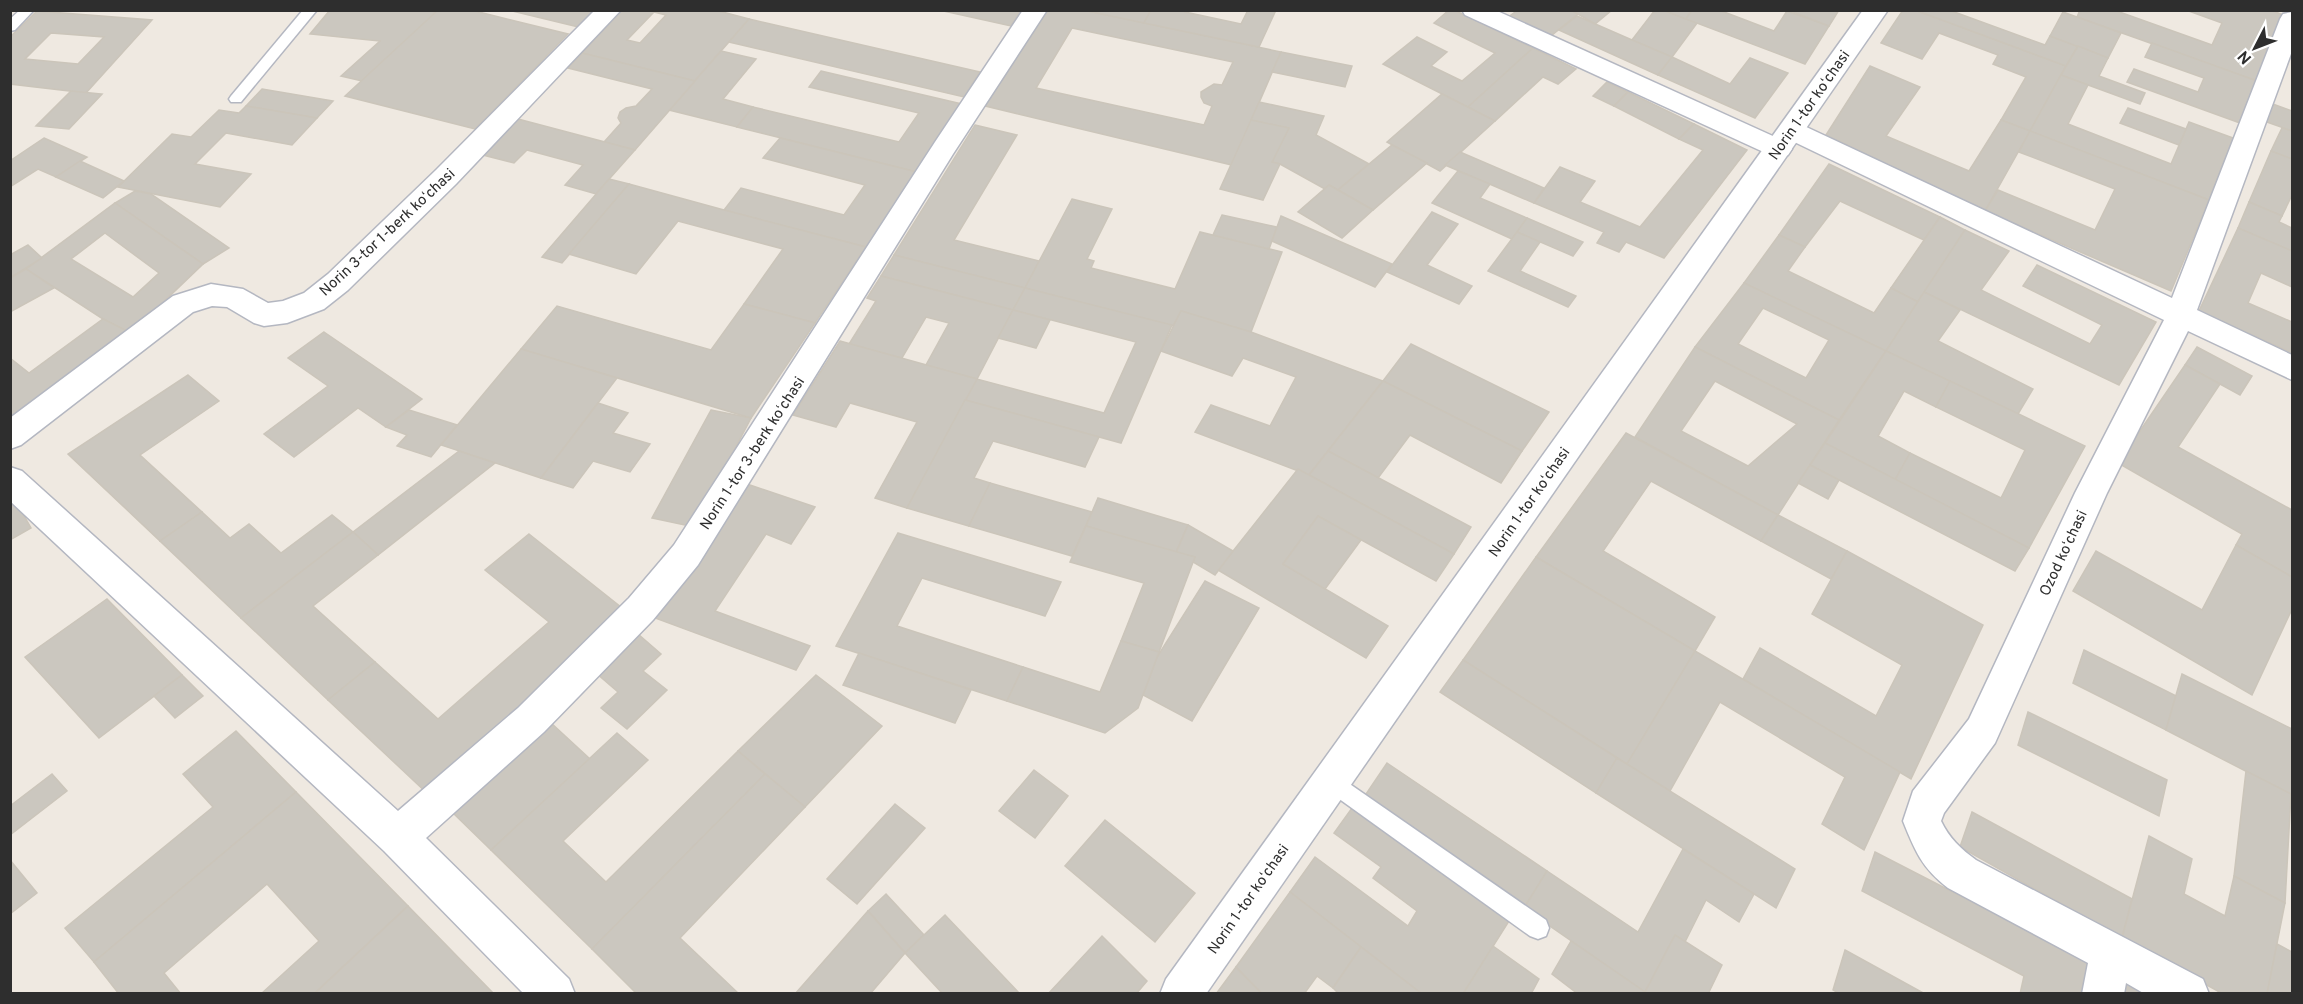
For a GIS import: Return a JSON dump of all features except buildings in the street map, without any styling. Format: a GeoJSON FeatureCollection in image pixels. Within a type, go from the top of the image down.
{"type":"FeatureCollection","features":[{"type":"Feature","properties":{"kind":"street","name":"Norin 3-tor 1-berk koʻchasi"},"geometry":{"type":"LineString","coordinates":[[10,436],[183,304],[211,295],[233,297],[264,315],[287,312],[314,301],[338,282],[430,193],[609,10]]}},
{"type":"Feature","properties":{"kind":"street","name":"Norin 1-tor 3-berk koʻchasi"},"geometry":{"type":"LineString","coordinates":[[398,837],[531,720],[641,609],[686,555],[944,148],[1035,10]]}},
{"type":"Feature","properties":{"kind":"street"},"geometry":{"type":"LineString","coordinates":[[1474,10],[1786,140],[2292,368]]}},
{"type":"Feature","properties":{"kind":"street","name":"Norin 1-tor koʻchasi"},"geometry":{"type":"LineString","coordinates":[[1181,993],[1876,10]]}},
{"type":"Feature","properties":{"kind":"street","name":"Ozod koʻchasi"},"geometry":{"type":"LineString","coordinates":[[2188,993],[1962,874],[1945,861],[1933,846],[1922,821],[1927,804],[1982,731],[2091,493],[2180,316],[2290,33]]}},
{"type":"Feature","properties":{"kind":"street"},"geometry":{"type":"LineString","coordinates":[[10,480],[398,837],[554,993]]}},
{"type":"Feature","properties":{"kind":"street"},"geometry":{"type":"LineString","coordinates":[[2103,993],[2110,953]]}},
{"type":"Feature","properties":{"kind":"lane"},"geometry":{"type":"LineString","coordinates":[[10,27],[28,10]]}},
{"type":"Feature","properties":{"kind":"lane"},"geometry":{"type":"LineString","coordinates":[[236,99],[311,10]]}},
{"type":"Feature","properties":{"kind":"lane"},"geometry":{"type":"LineString","coordinates":[[1331,781],[1538,928]]}}]}
